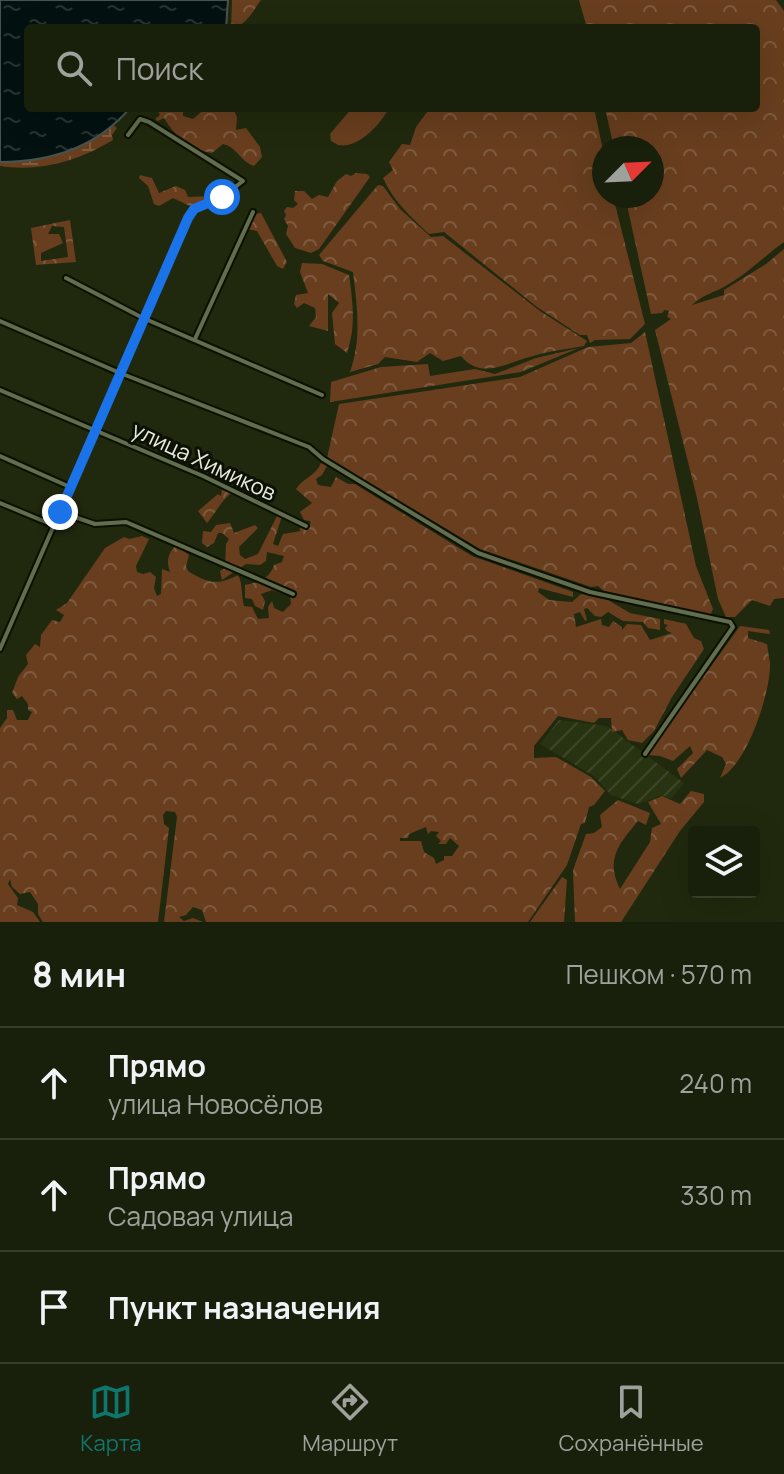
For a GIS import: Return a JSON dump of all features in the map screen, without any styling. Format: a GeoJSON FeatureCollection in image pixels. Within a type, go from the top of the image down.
{"type":"FeatureCollection","features":[{"type":"Feature","properties":{"kind":"street"},"geometry":{"type":"LineString","coordinates":[[0,649],[3,636],[188,218],[194,209],[222,197],[243,181],[149,122],[140,119],[128,135]]}},
{"type":"Feature","properties":{"kind":"street"},"geometry":{"type":"LineString","coordinates":[[195,339],[253,212]]}},
{"type":"Feature","properties":{"kind":"street"},"geometry":{"type":"LineString","coordinates":[[66,278],[143,318],[322,395]]}},
{"type":"Feature","properties":{"kind":"street"},"geometry":{"type":"LineString","coordinates":[[0,321],[120,373],[309,447],[323,459],[478,553],[590,592],[730,622],[733,627],[645,754]]}},
{"type":"Feature","properties":{"kind":"street","name":"улица Химиков"},"geometry":{"type":"LineString","coordinates":[[0,390],[203,476],[306,526]]}},
{"type":"Feature","properties":{"kind":"street"},"geometry":{"type":"LineString","coordinates":[[0,456],[70,487]]}},
{"type":"Feature","properties":{"kind":"street"},"geometry":{"type":"LineString","coordinates":[[0,503],[54,525]]}},
{"type":"Feature","properties":{"kind":"street"},"geometry":{"type":"LineString","coordinates":[[60,512],[95,524],[126,522],[293,594]]}},
{"type":"Feature","properties":{"kind":"shaded area"},"geometry":{"type":"Polygon","coordinates":[[[559,720],[607,726],[684,783],[671,799],[662,795],[638,804],[611,795],[594,776],[540,744],[559,720]]]}},
{"type":"Feature","properties":{"kind":"green space"},"geometry":{"type":"Polygon","coordinates":[[[232,0],[261,0],[245,21],[231,24],[232,0]]]}},
{"type":"Feature","properties":{"kind":"green space"},"geometry":{"type":"Polygon","coordinates":[[[579,0],[776,0],[784,11],[784,242],[737,279],[692,305],[724,295],[724,290],[784,249],[784,598],[774,599],[770,606],[752,600],[735,617],[726,617],[718,599],[697,498],[655,330],[671,319],[667,317],[669,311],[665,310],[651,314],[628,208],[664,208],[664,136],[611,136],[606,112],[760,112],[760,24],[586,24],[579,0]]]}},
{"type":"Feature","properties":{"kind":"green space"},"geometry":{"type":"Polygon","coordinates":[[[159,112],[183,112],[183,116],[193,119],[201,112],[235,112],[236,130],[246,128],[260,147],[262,157],[254,166],[223,144],[212,153],[197,149],[178,136],[164,118],[155,119],[160,115],[159,112]]]}},
{"type":"Feature","properties":{"kind":"green space"},"geometry":{"type":"Polygon","coordinates":[[[349,112],[386,112],[361,140],[338,145],[331,141],[330,134],[349,112]]]}},
{"type":"Feature","properties":{"kind":"green space"},"geometry":{"type":"Polygon","coordinates":[[[427,112],[595,112],[600,136],[592,136],[592,208],[616,208],[645,324],[630,339],[595,340],[590,343],[587,335],[580,335],[537,307],[444,232],[429,234],[403,208],[383,178],[393,170],[389,162],[402,144],[410,145],[416,127],[427,112]]]}},
{"type":"Feature","properties":{"kind":"green space"},"geometry":{"type":"Polygon","coordinates":[[[113,125],[117,128],[112,135],[113,140],[87,154],[44,166],[0,166],[0,162],[60,154],[86,143],[113,125]]]}},
{"type":"Feature","properties":{"kind":"green space"},"geometry":{"type":"Polygon","coordinates":[[[356,173],[370,177],[319,249],[311,253],[295,248],[286,234],[288,226],[284,211],[298,204],[294,200],[295,191],[304,191],[312,199],[319,195],[328,197],[337,181],[346,174],[351,176],[356,173]]]}},
{"type":"Feature","properties":{"kind":"green space"},"geometry":{"type":"Polygon","coordinates":[[[140,175],[152,178],[159,193],[176,186],[185,190],[188,197],[216,198],[192,207],[173,198],[159,206],[154,204],[148,186],[139,178],[140,175]]]}},
{"type":"Feature","properties":{"kind":"green space"},"geometry":{"type":"Polygon","coordinates":[[[378,185],[383,186],[400,209],[431,237],[443,236],[540,311],[587,341],[584,346],[539,354],[486,369],[469,363],[461,356],[443,361],[430,353],[417,362],[385,357],[378,364],[350,372],[357,335],[353,272],[323,261],[319,255],[378,185]]]}},
{"type":"Feature","properties":{"kind":"green space"},"geometry":{"type":"Polygon","coordinates":[[[261,213],[287,262],[283,269],[277,266],[257,231],[247,229],[253,214],[261,213]]]}},
{"type":"Feature","properties":{"kind":"green space"},"geometry":{"type":"Polygon","coordinates":[[[70,220],[76,262],[36,265],[31,228],[70,220]],[[52,226],[48,234],[59,234],[63,243],[41,253],[41,261],[68,257],[64,227],[52,226]]]}},
{"type":"Feature","properties":{"kind":"green space"},"geometry":{"type":"Polygon","coordinates":[[[302,263],[322,264],[349,275],[353,324],[347,353],[335,344],[332,313],[339,303],[328,294],[328,331],[309,326],[316,317],[315,308],[304,303],[297,308],[294,304],[296,295],[308,293],[300,272],[302,263]]]}},
{"type":"Feature","properties":{"kind":"green space"},"geometry":{"type":"Polygon","coordinates":[[[645,332],[696,566],[713,609],[710,616],[604,591],[598,586],[591,587],[480,549],[327,458],[339,404],[520,377],[588,347],[631,343],[645,332]]]}},
{"type":"Feature","properties":{"kind":"green space"},"geometry":{"type":"Polygon","coordinates":[[[579,348],[521,372],[330,402],[331,382],[381,367],[428,364],[430,376],[475,369],[495,374],[536,358],[579,348]]]}},
{"type":"Feature","properties":{"kind":"green space"},"geometry":{"type":"Polygon","coordinates":[[[321,463],[327,466],[316,479],[318,485],[331,487],[336,477],[348,484],[355,484],[472,556],[573,592],[573,597],[539,588],[538,592],[549,600],[572,602],[581,594],[608,600],[630,613],[660,619],[660,630],[648,628],[643,622],[623,621],[608,612],[601,617],[595,616],[587,608],[584,609],[585,621],[580,612],[574,614],[576,627],[601,619],[602,625],[609,627],[613,621],[622,630],[627,624],[641,625],[650,640],[672,633],[665,628],[668,625],[664,624],[664,619],[686,624],[694,638],[701,641],[704,649],[654,731],[642,743],[628,740],[622,730],[612,732],[611,718],[599,718],[594,723],[558,716],[534,746],[534,758],[556,757],[591,777],[605,791],[589,807],[567,865],[528,922],[206,922],[202,910],[193,907],[186,915],[179,917],[184,921],[193,918],[203,922],[164,922],[177,817],[175,812],[166,811],[164,824],[169,828],[158,922],[43,922],[38,914],[38,904],[30,892],[20,894],[12,887],[10,879],[8,884],[18,898],[17,905],[33,912],[40,922],[0,922],[0,728],[7,718],[7,710],[13,710],[17,720],[28,720],[32,712],[22,696],[17,699],[12,693],[18,677],[28,664],[26,655],[35,644],[40,647],[41,635],[52,620],[60,622],[64,615],[56,610],[67,603],[105,548],[124,537],[142,536],[149,539],[136,566],[137,572],[150,572],[156,577],[154,588],[157,596],[161,594],[162,569],[170,572],[168,557],[176,545],[189,555],[188,571],[201,578],[218,582],[238,575],[244,606],[252,607],[258,619],[269,618],[268,607],[272,601],[274,608],[283,612],[291,604],[290,596],[272,590],[261,594],[265,601],[263,610],[255,606],[252,599],[245,598],[245,585],[266,577],[284,556],[267,552],[266,561],[260,565],[246,564],[222,580],[220,571],[225,568],[229,539],[218,533],[214,543],[207,547],[202,543],[203,531],[211,532],[216,525],[230,523],[234,533],[255,525],[258,528],[239,547],[240,555],[245,559],[258,554],[278,514],[282,516],[273,544],[278,546],[283,534],[301,531],[299,529],[311,523],[304,520],[300,512],[312,503],[296,489],[321,463]],[[426,827],[409,834],[408,838],[400,838],[400,841],[421,841],[424,852],[434,858],[436,864],[444,860],[444,856],[452,856],[459,846],[450,838],[446,844],[438,844],[441,841],[436,836],[439,832],[431,831],[428,834],[426,827]]]}},
{"type":"Feature","properties":{"kind":"green space"},"geometry":{"type":"Polygon","coordinates":[[[229,487],[231,493],[207,523],[198,511],[218,494],[221,496],[222,489],[229,487]]]}},
{"type":"Feature","properties":{"kind":"green space"},"geometry":{"type":"Polygon","coordinates":[[[740,626],[769,630],[770,634],[748,631],[748,638],[767,644],[770,663],[756,726],[739,759],[720,778],[726,764],[722,757],[707,750],[681,778],[677,769],[693,753],[690,746],[673,761],[647,755],[740,626]]]}},
{"type":"Feature","properties":{"kind":"green space"},"geometry":{"type":"Polygon","coordinates":[[[691,791],[704,794],[704,802],[680,831],[621,922],[575,922],[573,870],[586,834],[602,827],[600,815],[618,800],[650,813],[646,825],[638,821],[616,852],[614,869],[620,889],[650,842],[652,828],[661,824],[648,802],[662,796],[680,804],[691,791]]]}},
{"type":"Feature","properties":{"kind":"green space"},"geometry":{"type":"Polygon","coordinates":[[[562,877],[567,880],[564,922],[530,922],[562,877]]]}},
{"type":"Feature","properties":{"kind":"water"},"geometry":{"type":"Polygon","coordinates":[[[0,0],[228,0],[226,24],[24,24],[24,112],[126,112],[103,133],[71,150],[37,159],[0,162],[0,0]]]}},
{"type":"Feature","properties":{"kind":"route"},"geometry":{"type":"LineString","coordinates":[[60,512],[188,218],[194,209],[222,197]]}}]}
